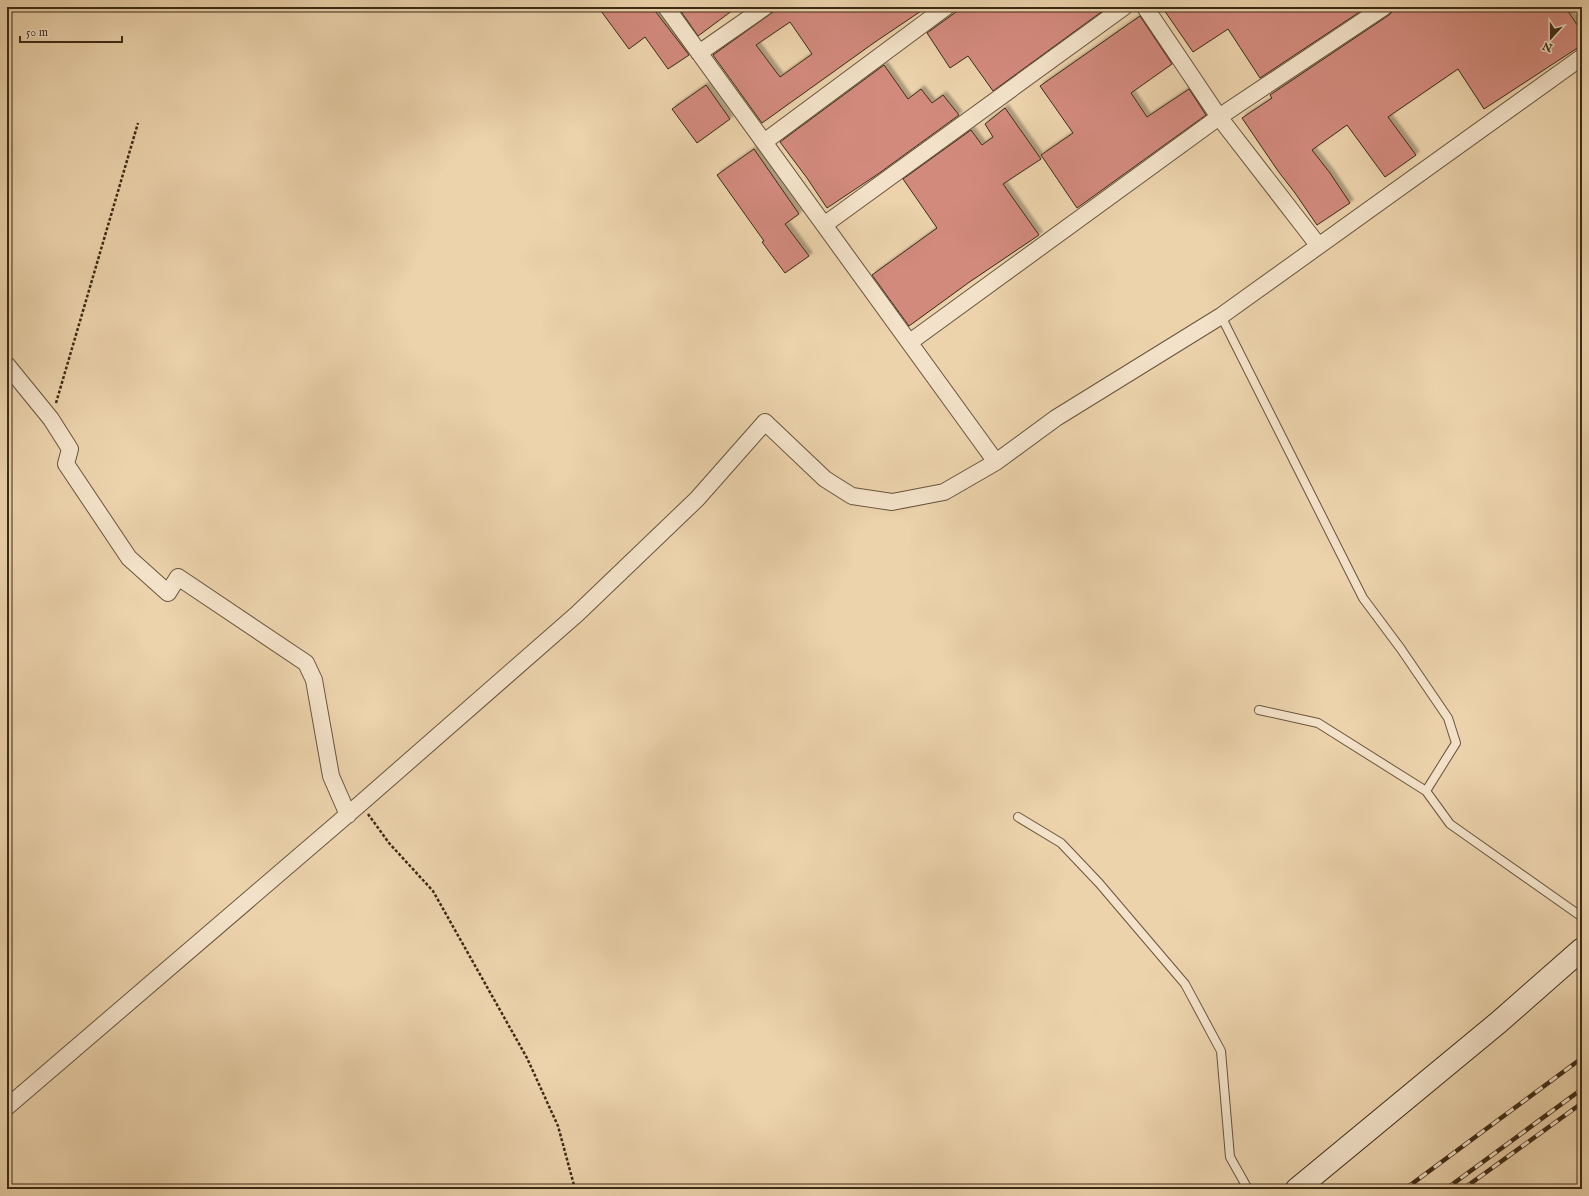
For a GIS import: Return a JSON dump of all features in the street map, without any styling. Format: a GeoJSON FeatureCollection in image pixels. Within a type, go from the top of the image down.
{"type":"FeatureCollection","features":[{"type":"Feature","properties":{"kind":"main road"},"geometry":{"type":"LineString","coordinates":[[1298,1189],[1499,1022],[1582,949]]}},
{"type":"Feature","properties":{"kind":"street"},"geometry":{"type":"LineString","coordinates":[[666,7],[996,462]]}},
{"type":"Feature","properties":{"kind":"street"},"geometry":{"type":"LineString","coordinates":[[699,53],[765,7]]}},
{"type":"Feature","properties":{"kind":"street"},"geometry":{"type":"LineString","coordinates":[[764,142],[946,7]]}},
{"type":"Feature","properties":{"kind":"street"},"geometry":{"type":"LineString","coordinates":[[824,225],[1124,7]]}},
{"type":"Feature","properties":{"kind":"street"},"geometry":{"type":"LineString","coordinates":[[1145,7],[1219,117],[1318,245]]}},
{"type":"Feature","properties":{"kind":"street"},"geometry":{"type":"LineString","coordinates":[[910,342],[1219,117],[1384,7]]}},
{"type":"Feature","properties":{"kind":"street"},"geometry":{"type":"LineString","coordinates":[[7,1107],[348,815],[578,614],[697,499],[765,422],[824,480],[852,496],[892,502],[944,492],[996,462],[1056,418],[1221,316],[1582,57]]}},
{"type":"Feature","properties":{"kind":"street"},"geometry":{"type":"LineString","coordinates":[[7,365],[51,419],[70,449],[66,464],[129,558],[168,593],[178,577],[306,663],[314,680],[331,776],[348,815]]}},
{"type":"Feature","properties":{"kind":"lane"},"geometry":{"type":"LineString","coordinates":[[1221,316],[1363,598],[1401,649],[1448,718],[1456,743],[1426,792]]}},
{"type":"Feature","properties":{"kind":"lane"},"geometry":{"type":"LineString","coordinates":[[1259,710],[1318,723],[1426,792],[1450,824],[1582,917]]}},
{"type":"Feature","properties":{"kind":"lane"},"geometry":{"type":"LineString","coordinates":[[1018,816],[1061,843],[1099,883],[1185,984],[1221,1051],[1230,1157],[1248,1189]]}},
{"type":"Feature","properties":{"kind":"path"},"geometry":{"type":"LineString","coordinates":[[51,419],[138,123]]}},
{"type":"Feature","properties":{"kind":"path"},"geometry":{"type":"LineString","coordinates":[[360,804],[389,843],[433,892],[527,1058],[558,1126],[575,1189]]}},
{"type":"Feature","properties":{"kind":"building"},"geometry":{"type":"Polygon","coordinates":[[[598,7],[652,7],[689,55],[668,69],[645,37],[629,49],[598,7]]]}},
{"type":"Feature","properties":{"kind":"building"},"geometry":{"type":"Polygon","coordinates":[[[678,7],[737,7],[698,36],[678,7]]]}},
{"type":"Feature","properties":{"kind":"building"},"geometry":{"type":"Polygon","coordinates":[[[780,7],[927,7],[875,42],[762,123],[713,55],[780,7]],[[790,22],[756,45],[780,77],[812,54],[790,22]]]}},
{"type":"Feature","properties":{"kind":"building"},"geometry":{"type":"Polygon","coordinates":[[[963,7],[1108,7],[993,91],[968,56],[950,68],[927,33],[963,7]]]}},
{"type":"Feature","properties":{"kind":"building"},"geometry":{"type":"Polygon","coordinates":[[[1162,7],[1367,7],[1260,78],[1228,29],[1193,52],[1162,7]]]}},
{"type":"Feature","properties":{"kind":"building"},"geometry":{"type":"Polygon","coordinates":[[[1393,7],[1565,7],[1582,32],[1582,45],[1484,109],[1458,69],[1388,117],[1416,155],[1385,177],[1347,125],[1312,150],[1330,173],[1350,203],[1317,225],[1242,118],[1272,98],[1270,95],[1389,15],[1392,12],[1393,7]]]}},
{"type":"Feature","properties":{"kind":"building"},"geometry":{"type":"Polygon","coordinates":[[[1140,16],[1172,64],[1131,93],[1147,117],[1189,89],[1206,115],[1077,208],[1041,155],[1073,133],[1040,86],[1140,16]]]}},
{"type":"Feature","properties":{"kind":"building"},"geometry":{"type":"Polygon","coordinates":[[[884,65],[908,99],[921,89],[932,103],[943,95],[959,115],[878,174],[827,208],[780,142],[884,65]]]}},
{"type":"Feature","properties":{"kind":"building"},"geometry":{"type":"Polygon","coordinates":[[[706,85],[730,119],[697,143],[672,109],[706,85]]]}},
{"type":"Feature","properties":{"kind":"building"},"geometry":{"type":"Polygon","coordinates":[[[1005,108],[1041,159],[1003,184],[1039,235],[968,283],[909,326],[872,275],[937,228],[903,179],[971,130],[982,145],[993,137],[985,124],[1005,108]]]}},
{"type":"Feature","properties":{"kind":"building"},"geometry":{"type":"Polygon","coordinates":[[[754,149],[799,214],[785,224],[809,256],[785,273],[762,242],[764,241],[717,175],[754,149]]]}},
{"type":"Feature","properties":{"kind":"railway"},"geometry":{"type":"LineString","coordinates":[[1405,1189],[1582,1058]]}},
{"type":"Feature","properties":{"kind":"railway"},"geometry":{"type":"LineString","coordinates":[[1446,1189],[1582,1089]]}},
{"type":"Feature","properties":{"kind":"railway"},"geometry":{"type":"LineString","coordinates":[[1463,1189],[1582,1103]]}}]}
